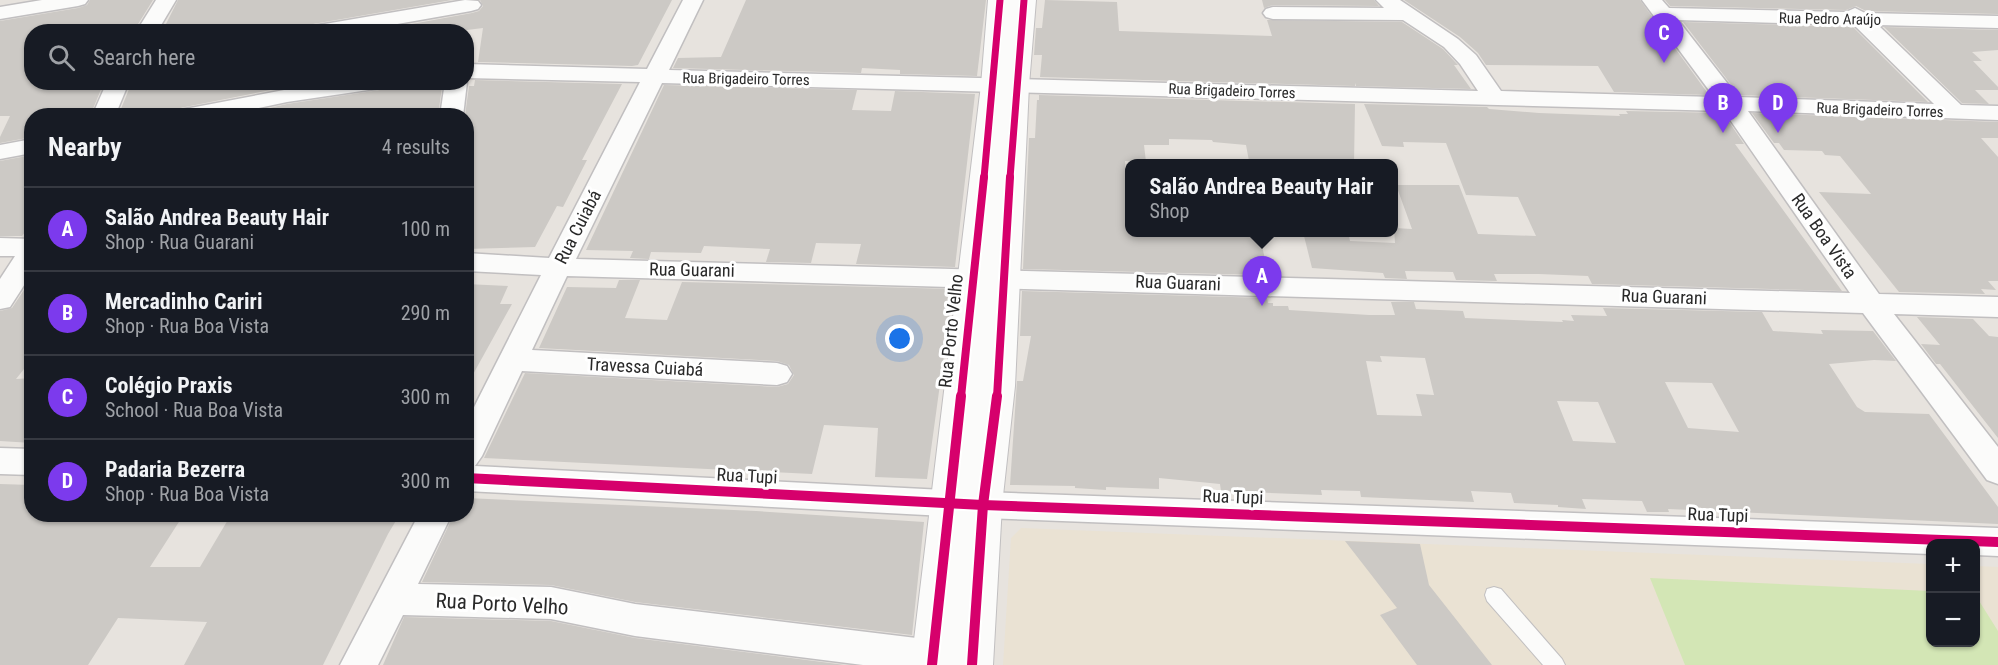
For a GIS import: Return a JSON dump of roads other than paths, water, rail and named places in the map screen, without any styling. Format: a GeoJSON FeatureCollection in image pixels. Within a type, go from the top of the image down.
{"type":"FeatureCollection","features":[{"type":"Feature","properties":{"kind":"main road","name":"Rua Porto Velho"},"geometry":{"type":"LineString","coordinates":[[933,661],[966,504],[998,386],[1004,278],[1004,85],[1000,0]]}},
{"type":"Feature","properties":{"kind":"main road","name":"Rua Porto Velho"},"geometry":{"type":"LineString","coordinates":[[972,665],[966,504],[973,277],[1004,85],[1024,0]]}},
{"type":"Feature","properties":{"kind":"street"},"geometry":{"type":"LineString","coordinates":[[0,13],[78,0]]}},
{"type":"Feature","properties":{"kind":"street"},"geometry":{"type":"LineString","coordinates":[[151,24],[166,0]]}},
{"type":"Feature","properties":{"kind":"street","name":"Rua Cuiabá"},"geometry":{"type":"LineString","coordinates":[[474,440],[693,0]]}},
{"type":"Feature","properties":{"kind":"street"},"geometry":{"type":"LineString","coordinates":[[1386,0],[1451,43],[1468,60],[1495,99]]}},
{"type":"Feature","properties":{"kind":"street"},"geometry":{"type":"LineString","coordinates":[[1841,0],[1956,113]]}},
{"type":"Feature","properties":{"kind":"street","name":"Rua Pedro Araújo"},"geometry":{"type":"LineString","coordinates":[[1657,7],[1861,20],[1996,10]]}},
{"type":"Feature","properties":{"kind":"street","name":"Rua Boa Vista"},"geometry":{"type":"LineString","coordinates":[[1657,7],[1731,104],[1871,303],[1998,471]]}},
{"type":"Feature","properties":{"kind":"street"},"geometry":{"type":"LineString","coordinates":[[368,24],[470,9]]}},
{"type":"Feature","properties":{"kind":"street"},"geometry":{"type":"LineString","coordinates":[[1273,13],[1408,14]]}},
{"type":"Feature","properties":{"kind":"street","name":"Rua Brigadeiro Torres"},"geometry":{"type":"LineString","coordinates":[[474,71],[1998,113]]}},
{"type":"Feature","properties":{"kind":"street"},"geometry":{"type":"LineString","coordinates":[[107,108],[114,90]]}},
{"type":"Feature","properties":{"kind":"street"},"geometry":{"type":"LineString","coordinates":[[225,108],[319,90]]}},
{"type":"Feature","properties":{"kind":"street"},"geometry":{"type":"LineString","coordinates":[[453,108],[455,90]]}},
{"type":"Feature","properties":{"kind":"street"},"geometry":{"type":"LineString","coordinates":[[301,108],[305,92]]}},
{"type":"Feature","properties":{"kind":"street"},"geometry":{"type":"LineString","coordinates":[[0,152],[24,148]]}},
{"type":"Feature","properties":{"kind":"street"},"geometry":{"type":"LineString","coordinates":[[0,247],[24,248]]}},
{"type":"Feature","properties":{"kind":"street"},"geometry":{"type":"LineString","coordinates":[[0,300],[24,262]]}},
{"type":"Feature","properties":{"kind":"street","name":"Rua Guarani"},"geometry":{"type":"LineString","coordinates":[[474,262],[558,267],[1998,307]]}},
{"type":"Feature","properties":{"kind":"street","name":"Travessa Cuiabá"},"geometry":{"type":"LineString","coordinates":[[513,360],[777,374]]}},
{"type":"Feature","properties":{"kind":"street"},"geometry":{"type":"LineString","coordinates":[[0,461],[24,462]]}},
{"type":"Feature","properties":{"kind":"street","name":"Rua Tupi"},"geometry":{"type":"LineString","coordinates":[[474,478],[966,504],[1998,542]]}},
{"type":"Feature","properties":{"kind":"street"},"geometry":{"type":"LineString","coordinates":[[359,665],[432,522]]}},
{"type":"Feature","properties":{"kind":"street","name":"Rua Porto Velho"},"geometry":{"type":"LineString","coordinates":[[392,599],[551,603],[635,620],[933,661]]}},
{"type":"Feature","properties":{"kind":"lane"},"geometry":{"type":"LineString","coordinates":[[1494,595],[1555,665]]}},
{"type":"Feature","properties":{"kind":"place","name":"Colégio Praxis"},"geometry":{"type":"Point","coordinates":[1664,63]}},
{"type":"Feature","properties":{"kind":"place","name":"Mercadinho Cariri"},"geometry":{"type":"Point","coordinates":[1723,133]}},
{"type":"Feature","properties":{"kind":"place","name":"Padaria Bezerra"},"geometry":{"type":"Point","coordinates":[1778,133]}},
{"type":"Feature","properties":{"kind":"place","name":"Salão Andrea Beauty Hair"},"geometry":{"type":"Point","coordinates":[1262,306]}}]}
